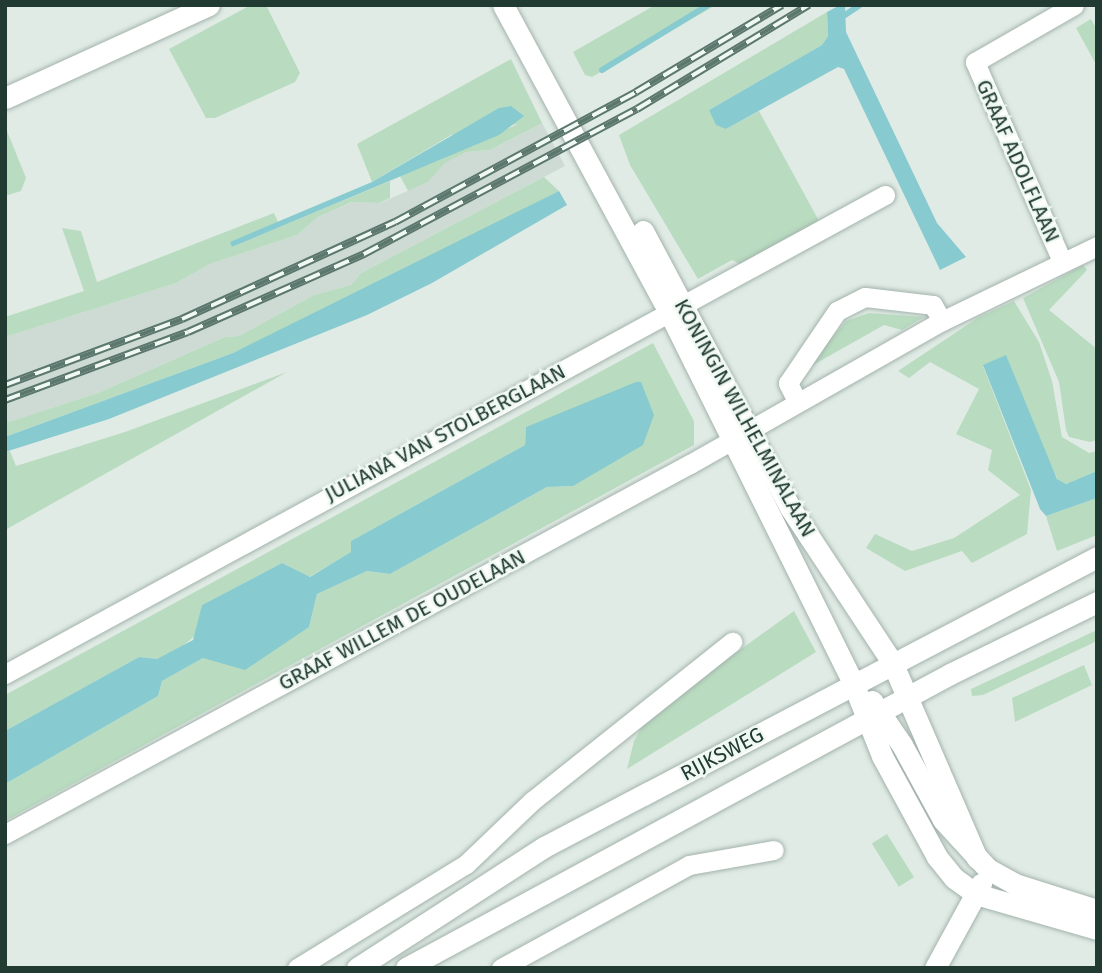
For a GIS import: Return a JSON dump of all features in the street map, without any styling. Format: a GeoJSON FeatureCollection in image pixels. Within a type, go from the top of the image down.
{"type":"FeatureCollection","features":[{"type":"Feature","properties":{"kind":"main road"},"geometry":{"type":"LineString","coordinates":[[503,5],[540,57]]}},
{"type":"Feature","properties":{"kind":"main road"},"geometry":{"type":"LineString","coordinates":[[519,5],[540,57]]}},
{"type":"Feature","properties":{"kind":"main road"},"geometry":{"type":"LineString","coordinates":[[5,98],[207,6]]}},
{"type":"Feature","properties":{"kind":"main road","name":"KONINGIN WILHELMINALAAN"},"geometry":{"type":"LineString","coordinates":[[540,57],[676,308],[740,434],[853,683],[943,820],[983,864]]}},
{"type":"Feature","properties":{"kind":"main road","name":"KONINGIN WILHELMINALAAN"},"geometry":{"type":"LineString","coordinates":[[740,434],[892,662],[983,864]]}},
{"type":"Feature","properties":{"kind":"main road","name":"RIJKSWEG"},"geometry":{"type":"LineString","coordinates":[[357,968],[544,847],[892,662],[1097,557]]}},
{"type":"Feature","properties":{"kind":"main road","name":"RIJKSWEG"},"geometry":{"type":"LineString","coordinates":[[406,968],[909,696],[1097,603]]}},
{"type":"Feature","properties":{"kind":"main road","name":"KONINGIN WILHELMINALAAN"},"geometry":{"type":"LineString","coordinates":[[874,715],[937,857],[954,878],[976,894]]}},
{"type":"Feature","properties":{"kind":"main road"},"geometry":{"type":"LineString","coordinates":[[935,968],[976,894],[983,864],[1015,884],[1097,910]]}},
{"type":"Feature","properties":{"kind":"main road"},"geometry":{"type":"LineString","coordinates":[[976,894],[1097,929]]}},
{"type":"Feature","properties":{"kind":"street","name":"GRAAF ADOLFLAAN"},"geometry":{"type":"LineString","coordinates":[[1062,259],[975,62],[1074,5]]}},
{"type":"Feature","properties":{"kind":"street","name":"JULIANA VAN STOLBERGLAAN"},"geometry":{"type":"LineString","coordinates":[[5,674],[885,195]]}},
{"type":"Feature","properties":{"kind":"street","name":"GRAAF WILLEM DE OUDELAAN"},"geometry":{"type":"LineString","coordinates":[[5,834],[740,434],[942,321],[1062,259],[1097,246]]}},
{"type":"Feature","properties":{"kind":"street"},"geometry":{"type":"LineString","coordinates":[[797,401],[788,383],[837,312],[865,297],[933,305],[942,321]]}},
{"type":"Feature","properties":{"kind":"street"},"geometry":{"type":"LineString","coordinates":[[297,968],[466,864],[532,801],[732,642]]}},
{"type":"Feature","properties":{"kind":"street"},"geometry":{"type":"LineString","coordinates":[[501,968],[523,963],[689,865],[774,850]]}},
{"type":"Feature","properties":{"kind":"shaded area"},"geometry":{"type":"Polygon","coordinates":[[[542,123],[565,166],[361,273],[351,285],[314,295],[239,336],[225,337],[98,393],[5,423],[5,337],[176,283],[210,264],[297,235],[318,217],[353,202],[380,203],[428,182],[444,163],[466,152],[490,150],[542,123]]]}},
{"type":"Feature","properties":{"kind":"green space"},"geometry":{"type":"Polygon","coordinates":[[[251,5],[266,5],[300,73],[295,82],[215,118],[206,118],[169,49],[251,5]]]}},
{"type":"Feature","properties":{"kind":"green space"},"geometry":{"type":"Polygon","coordinates":[[[655,5],[716,5],[592,77],[585,75],[573,52],[655,5]]]}},
{"type":"Feature","properties":{"kind":"green space"},"geometry":{"type":"Polygon","coordinates":[[[827,12],[828,36],[822,45],[709,110],[726,129],[759,111],[819,221],[744,266],[732,260],[698,279],[630,165],[619,135],[827,12]]]}},
{"type":"Feature","properties":{"kind":"green space"},"geometry":{"type":"Polygon","coordinates":[[[1091,19],[1097,30],[1097,66],[1076,28],[1091,19]]]}},
{"type":"Feature","properties":{"kind":"green space"},"geometry":{"type":"Polygon","coordinates":[[[511,59],[542,123],[490,150],[466,152],[445,163],[428,182],[408,191],[400,176],[518,124],[451,135],[372,182],[357,144],[511,59]]]}},
{"type":"Feature","properties":{"kind":"green space"},"geometry":{"type":"Polygon","coordinates":[[[5,126],[26,178],[21,191],[5,196],[5,126]]]}},
{"type":"Feature","properties":{"kind":"green space"},"geometry":{"type":"Polygon","coordinates":[[[544,177],[559,191],[304,321],[233,353],[5,437],[5,423],[98,393],[225,337],[239,336],[314,295],[351,285],[361,273],[544,177]]]}},
{"type":"Feature","properties":{"kind":"green space"},"geometry":{"type":"Polygon","coordinates":[[[390,181],[390,198],[379,203],[352,202],[318,217],[297,235],[210,264],[176,283],[5,337],[5,317],[84,291],[62,228],[81,231],[97,282],[274,213],[279,224],[231,242],[232,247],[390,181]]]}},
{"type":"Feature","properties":{"kind":"green space"},"geometry":{"type":"Polygon","coordinates":[[[1083,265],[1087,270],[1049,310],[1097,349],[1097,440],[1090,442],[1069,437],[1059,382],[1023,298],[1083,265]]]}},
{"type":"Feature","properties":{"kind":"green space"},"geometry":{"type":"Polygon","coordinates":[[[1014,301],[1039,342],[1052,381],[1062,437],[1089,453],[1097,451],[1097,471],[1066,484],[1058,480],[1040,442],[983,366],[1031,490],[1027,534],[972,563],[962,551],[905,571],[866,548],[875,534],[912,551],[954,538],[1020,495],[988,470],[992,450],[956,434],[979,389],[930,362],[909,378],[898,371],[979,317],[1014,301]]]}},
{"type":"Feature","properties":{"kind":"green space"},"geometry":{"type":"Polygon","coordinates":[[[869,313],[924,317],[902,330],[884,325],[806,369],[846,321],[869,313]]]}},
{"type":"Feature","properties":{"kind":"green space"},"geometry":{"type":"Polygon","coordinates":[[[653,343],[694,421],[694,445],[5,821],[5,784],[158,696],[162,681],[203,658],[309,627],[317,594],[367,571],[390,574],[547,487],[573,486],[641,383],[526,427],[525,445],[351,541],[352,552],[309,577],[282,563],[202,605],[197,634],[179,649],[157,659],[139,657],[5,731],[5,695],[653,343]]]}},
{"type":"Feature","properties":{"kind":"green space"},"geometry":{"type":"Polygon","coordinates":[[[287,372],[5,530],[5,452],[10,451],[16,466],[125,432],[287,372]]]}},
{"type":"Feature","properties":{"kind":"green space"},"geometry":{"type":"Polygon","coordinates":[[[1097,498],[1097,535],[1057,551],[1046,516],[1097,498]]]}},
{"type":"Feature","properties":{"kind":"green space"},"geometry":{"type":"Polygon","coordinates":[[[794,611],[816,652],[627,769],[634,741],[648,716],[794,611]]]}},
{"type":"Feature","properties":{"kind":"green space"},"geometry":{"type":"Polygon","coordinates":[[[1097,630],[1097,641],[983,695],[972,696],[971,689],[1097,630]]]}},
{"type":"Feature","properties":{"kind":"green space"},"geometry":{"type":"Polygon","coordinates":[[[1084,665],[1092,685],[1015,722],[1012,698],[1084,665]]]}},
{"type":"Feature","properties":{"kind":"green space"},"geometry":{"type":"Polygon","coordinates":[[[887,834],[914,877],[899,887],[872,844],[887,834]]]}},
{"type":"Feature","properties":{"kind":"water"},"geometry":{"type":"Polygon","coordinates":[[[845,5],[846,32],[937,223],[966,257],[940,270],[844,69],[838,67],[726,129],[716,125],[709,110],[822,45],[828,36],[827,12],[845,5]]]}},
{"type":"Feature","properties":{"kind":"water"},"geometry":{"type":"Polygon","coordinates":[[[511,106],[524,116],[499,135],[232,247],[230,242],[372,182],[499,108],[511,106]]]}},
{"type":"Feature","properties":{"kind":"water"},"geometry":{"type":"Polygon","coordinates":[[[559,191],[567,205],[432,283],[367,315],[109,419],[5,452],[5,437],[233,353],[559,191]]]}},
{"type":"Feature","properties":{"kind":"water"},"geometry":{"type":"Polygon","coordinates":[[[1006,355],[1057,479],[1066,484],[1097,471],[1097,498],[1046,516],[1040,509],[983,365],[1006,355]]]}},
{"type":"Feature","properties":{"kind":"water"},"geometry":{"type":"Polygon","coordinates":[[[641,382],[654,415],[643,445],[573,486],[547,487],[390,574],[367,571],[317,594],[309,627],[245,670],[203,658],[162,681],[158,696],[5,784],[5,731],[139,657],[157,659],[193,640],[202,605],[282,563],[310,577],[351,552],[351,541],[525,445],[526,427],[641,382]]]}},
{"type":"Feature","properties":{"kind":"waterway"},"geometry":{"type":"LineString","coordinates":[[602,70],[708,5]]}},
{"type":"Feature","properties":{"kind":"waterway"},"geometry":{"type":"LineString","coordinates":[[845,15],[860,5]]}},
{"type":"Feature","properties":{"kind":"railway"},"geometry":{"type":"LineString","coordinates":[[5,385],[182,319],[395,222],[636,92],[782,5]]}},
{"type":"Feature","properties":{"kind":"railway"},"geometry":{"type":"LineString","coordinates":[[5,400],[188,332],[364,254],[637,109],[809,5]]}}]}
